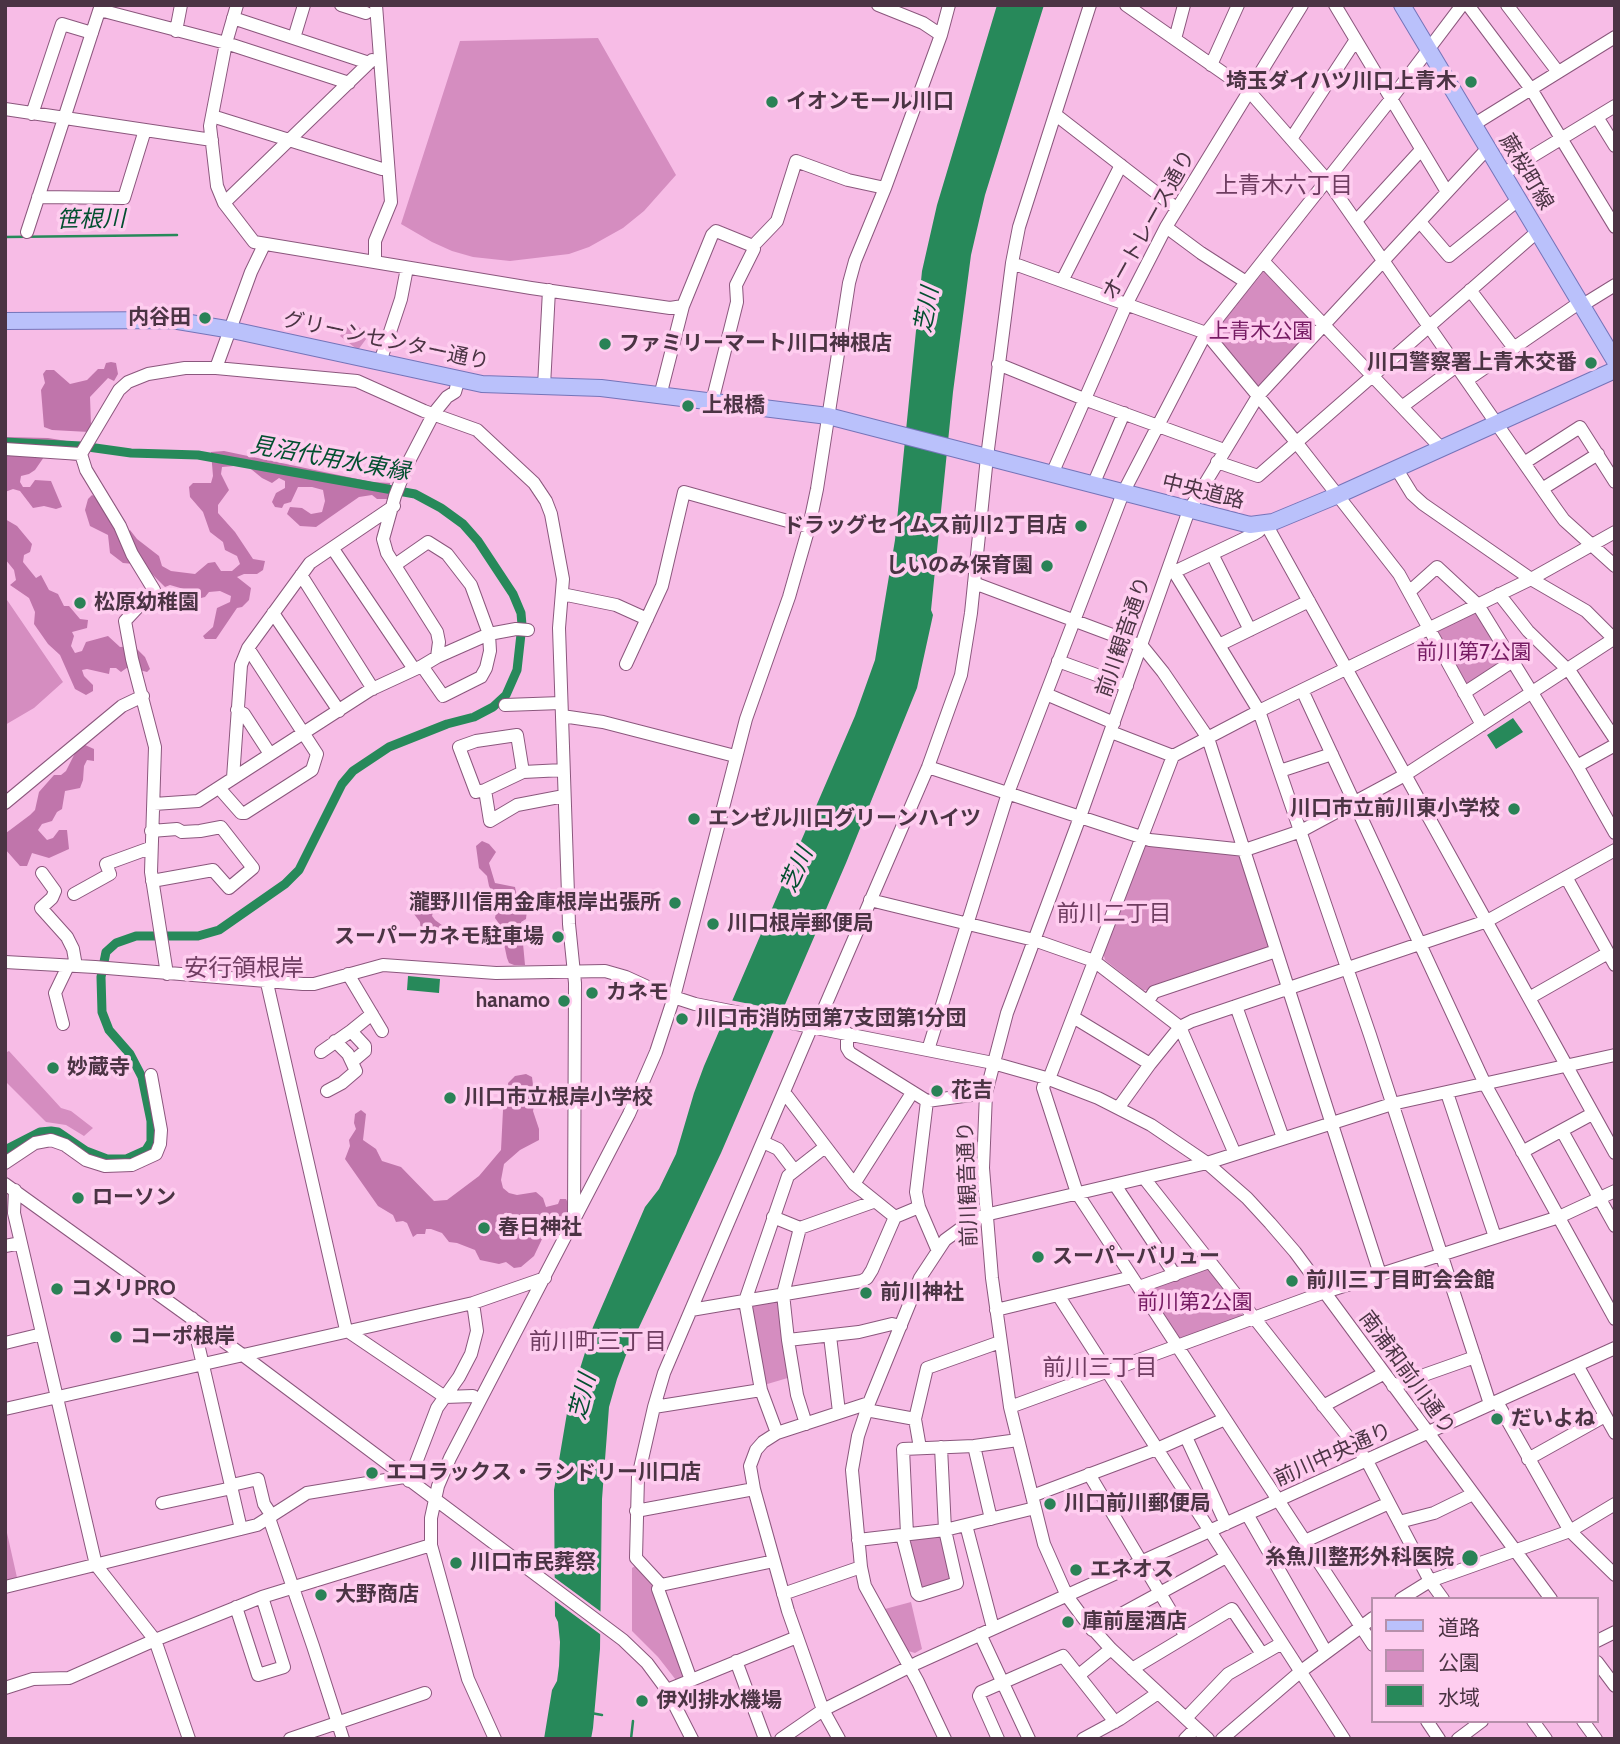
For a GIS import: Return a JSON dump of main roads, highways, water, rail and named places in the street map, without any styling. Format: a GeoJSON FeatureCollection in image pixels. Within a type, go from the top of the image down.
{"type":"FeatureCollection","features":[{"type":"Feature","properties":{"kind":"main road","name":"蕨桜町線"},"geometry":{"type":"LineString","coordinates":[[1402,5],[1615,360]]}},
{"type":"Feature","properties":{"kind":"main road","name":"グリーンセンター通り"},"geometry":{"type":"LineString","coordinates":[[5,321],[158,319],[232,330],[494,385],[601,388],[835,417]]}},
{"type":"Feature","properties":{"kind":"main road","name":"中央道路"},"geometry":{"type":"LineString","coordinates":[[835,417],[1242,524],[1262,524],[1338,495],[1615,370]]}},
{"type":"Feature","properties":{"kind":"water","name":"芝川"},"geometry":{"type":"Polygon","coordinates":[[[997,5],[1044,5],[985,195],[971,255],[953,392],[931,610],[933,615],[917,688],[846,863],[721,1153],[617,1379],[609,1407],[602,1499],[600,1649],[591,1739],[544,1739],[559,1666],[560,1642],[555,1616],[554,1490],[568,1407],[593,1327],[645,1207],[659,1189],[676,1154],[704,1066],[855,716],[875,660],[895,540],[922,271],[937,205],[997,5]]]}},
{"type":"Feature","properties":{"kind":"water"},"geometry":{"type":"Polygon","coordinates":[[[1513,718],[1523,732],[1496,749],[1487,735],[1513,718]]]}},
{"type":"Feature","properties":{"kind":"water"},"geometry":{"type":"Polygon","coordinates":[[[408,976],[440,979],[439,993],[407,990],[408,976]]]}},
{"type":"Feature","properties":{"kind":"waterway","name":"笹根川"},"geometry":{"type":"LineString","coordinates":[[5,237],[177,235]]}},
{"type":"Feature","properties":{"kind":"waterway","name":"見沼代用水東縁"},"geometry":{"type":"LineString","coordinates":[[5,442],[81,446],[131,453],[198,455],[415,494],[463,524],[478,541],[513,594],[521,613],[522,625],[517,670],[506,695],[493,707],[474,717],[447,724],[389,747],[353,771],[342,784],[299,870],[285,884],[219,930],[198,936],[136,936],[116,943],[106,952],[101,977],[102,1012],[109,1030],[130,1054],[142,1077],[151,1121],[151,1142],[146,1150],[126,1159],[107,1159],[86,1151],[58,1132],[51,1131],[40,1132],[5,1150]]}},
{"type":"Feature","properties":{"kind":"waterway"},"geometry":{"type":"LineString","coordinates":[[591,1713],[602,1715]]}},
{"type":"Feature","properties":{"kind":"waterway"},"geometry":{"type":"LineString","coordinates":[[631,1739],[633,1721]]}},
{"type":"Feature","properties":{"kind":"place","name":"埼玉ダイハツ川口上青木"},"geometry":{"type":"Point","coordinates":[1471,82]}},
{"type":"Feature","properties":{"kind":"place","name":"イオンモール川口"},"geometry":{"type":"Point","coordinates":[772,102]}},
{"type":"Feature","properties":{"kind":"place","name":"内谷田"},"geometry":{"type":"Point","coordinates":[205,318]}},
{"type":"Feature","properties":{"kind":"place","name":"ファミリーマート川口神根店"},"geometry":{"type":"Point","coordinates":[605,344]}},
{"type":"Feature","properties":{"kind":"place","name":"川口警察署上青木交番"},"geometry":{"type":"Point","coordinates":[1591,363]}},
{"type":"Feature","properties":{"kind":"place","name":"上根橋"},"geometry":{"type":"Point","coordinates":[688,406]}},
{"type":"Feature","properties":{"kind":"place","name":"ドラッグセイムス前川2丁目店"},"geometry":{"type":"Point","coordinates":[1081,526]}},
{"type":"Feature","properties":{"kind":"place","name":"しいのみ保育園"},"geometry":{"type":"Point","coordinates":[1047,566]}},
{"type":"Feature","properties":{"kind":"place","name":"松原幼稚園"},"geometry":{"type":"Point","coordinates":[80,603]}},
{"type":"Feature","properties":{"kind":"place","name":"川口市立前川東小学校"},"geometry":{"type":"Point","coordinates":[1514,809]}},
{"type":"Feature","properties":{"kind":"place","name":"エンゼル川口グリーンハイツ"},"geometry":{"type":"Point","coordinates":[694,819]}},
{"type":"Feature","properties":{"kind":"place","name":"瀧野川信用金庫根岸出張所"},"geometry":{"type":"Point","coordinates":[675,903]}},
{"type":"Feature","properties":{"kind":"place","name":"川口根岸郵便局"},"geometry":{"type":"Point","coordinates":[713,924]}},
{"type":"Feature","properties":{"kind":"place","name":"スーパーカネモ駐車場"},"geometry":{"type":"Point","coordinates":[558,937]}},
{"type":"Feature","properties":{"kind":"place","name":"カネモ"},"geometry":{"type":"Point","coordinates":[592,993]}},
{"type":"Feature","properties":{"kind":"place","name":"hanamo"},"geometry":{"type":"Point","coordinates":[564,1001]}},
{"type":"Feature","properties":{"kind":"place","name":"川口市消防団第7支団第1分団"},"geometry":{"type":"Point","coordinates":[682,1019]}},
{"type":"Feature","properties":{"kind":"place","name":"妙蔵寺"},"geometry":{"type":"Point","coordinates":[53,1068]}},
{"type":"Feature","properties":{"kind":"place","name":"花吉"},"geometry":{"type":"Point","coordinates":[937,1091]}},
{"type":"Feature","properties":{"kind":"place","name":"川口市立根岸小学校"},"geometry":{"type":"Point","coordinates":[450,1098]}},
{"type":"Feature","properties":{"kind":"place","name":"ローソン"},"geometry":{"type":"Point","coordinates":[78,1198]}},
{"type":"Feature","properties":{"kind":"place","name":"春日神社"},"geometry":{"type":"Point","coordinates":[484,1228]}},
{"type":"Feature","properties":{"kind":"place","name":"スーパーバリュー"},"geometry":{"type":"Point","coordinates":[1038,1257]}},
{"type":"Feature","properties":{"kind":"place","name":"前川三丁目町会会館"},"geometry":{"type":"Point","coordinates":[1292,1281]}},
{"type":"Feature","properties":{"kind":"place","name":"コメリPRO"},"geometry":{"type":"Point","coordinates":[57,1289]}},
{"type":"Feature","properties":{"kind":"place","name":"前川神社"},"geometry":{"type":"Point","coordinates":[866,1293]}},
{"type":"Feature","properties":{"kind":"place","name":"コーポ根岸"},"geometry":{"type":"Point","coordinates":[116,1337]}},
{"type":"Feature","properties":{"kind":"place","name":"だいよね"},"geometry":{"type":"Point","coordinates":[1497,1419]}},
{"type":"Feature","properties":{"kind":"place","name":"エコラックス・ランドリー川口店"},"geometry":{"type":"Point","coordinates":[372,1473]}},
{"type":"Feature","properties":{"kind":"place","name":"川口前川郵便局"},"geometry":{"type":"Point","coordinates":[1050,1504]}},
{"type":"Feature","properties":{"kind":"place","name":"糸魚川整形外科医院"},"geometry":{"type":"Point","coordinates":[1470,1558]}},
{"type":"Feature","properties":{"kind":"place","name":"川口市民葬祭"},"geometry":{"type":"Point","coordinates":[456,1563]}},
{"type":"Feature","properties":{"kind":"place","name":"エネオス"},"geometry":{"type":"Point","coordinates":[1076,1570]}},
{"type":"Feature","properties":{"kind":"place","name":"大野商店"},"geometry":{"type":"Point","coordinates":[321,1595]}},
{"type":"Feature","properties":{"kind":"place","name":"庫前屋酒店"},"geometry":{"type":"Point","coordinates":[1068,1622]}},
{"type":"Feature","properties":{"kind":"place","name":"伊刈排水機場"},"geometry":{"type":"Point","coordinates":[642,1701]}},
{"type":"Feature","properties":{"kind":"district","name":"上青木六丁目"},"geometry":{"type":"Point","coordinates":[1284,186]}},
{"type":"Feature","properties":{"kind":"district","name":"前川二丁目"},"geometry":{"type":"Point","coordinates":[1114,914]}},
{"type":"Feature","properties":{"kind":"district","name":"安行領根岸"},"geometry":{"type":"Point","coordinates":[244,969]}},
{"type":"Feature","properties":{"kind":"district","name":"前川町三丁目"},"geometry":{"type":"Point","coordinates":[598,1342]}},
{"type":"Feature","properties":{"kind":"district","name":"前川三丁目"},"geometry":{"type":"Point","coordinates":[1100,1368]}},
{"type":"Feature","properties":{"kind":"park label","name":"上青木公園"},"geometry":{"type":"Point","coordinates":[1261,332]}},
{"type":"Feature","properties":{"kind":"park label","name":"前川第7公園"},"geometry":{"type":"Point","coordinates":[1474,653]}},
{"type":"Feature","properties":{"kind":"park label","name":"前川第2公園"},"geometry":{"type":"Point","coordinates":[1195,1303]}}]}
